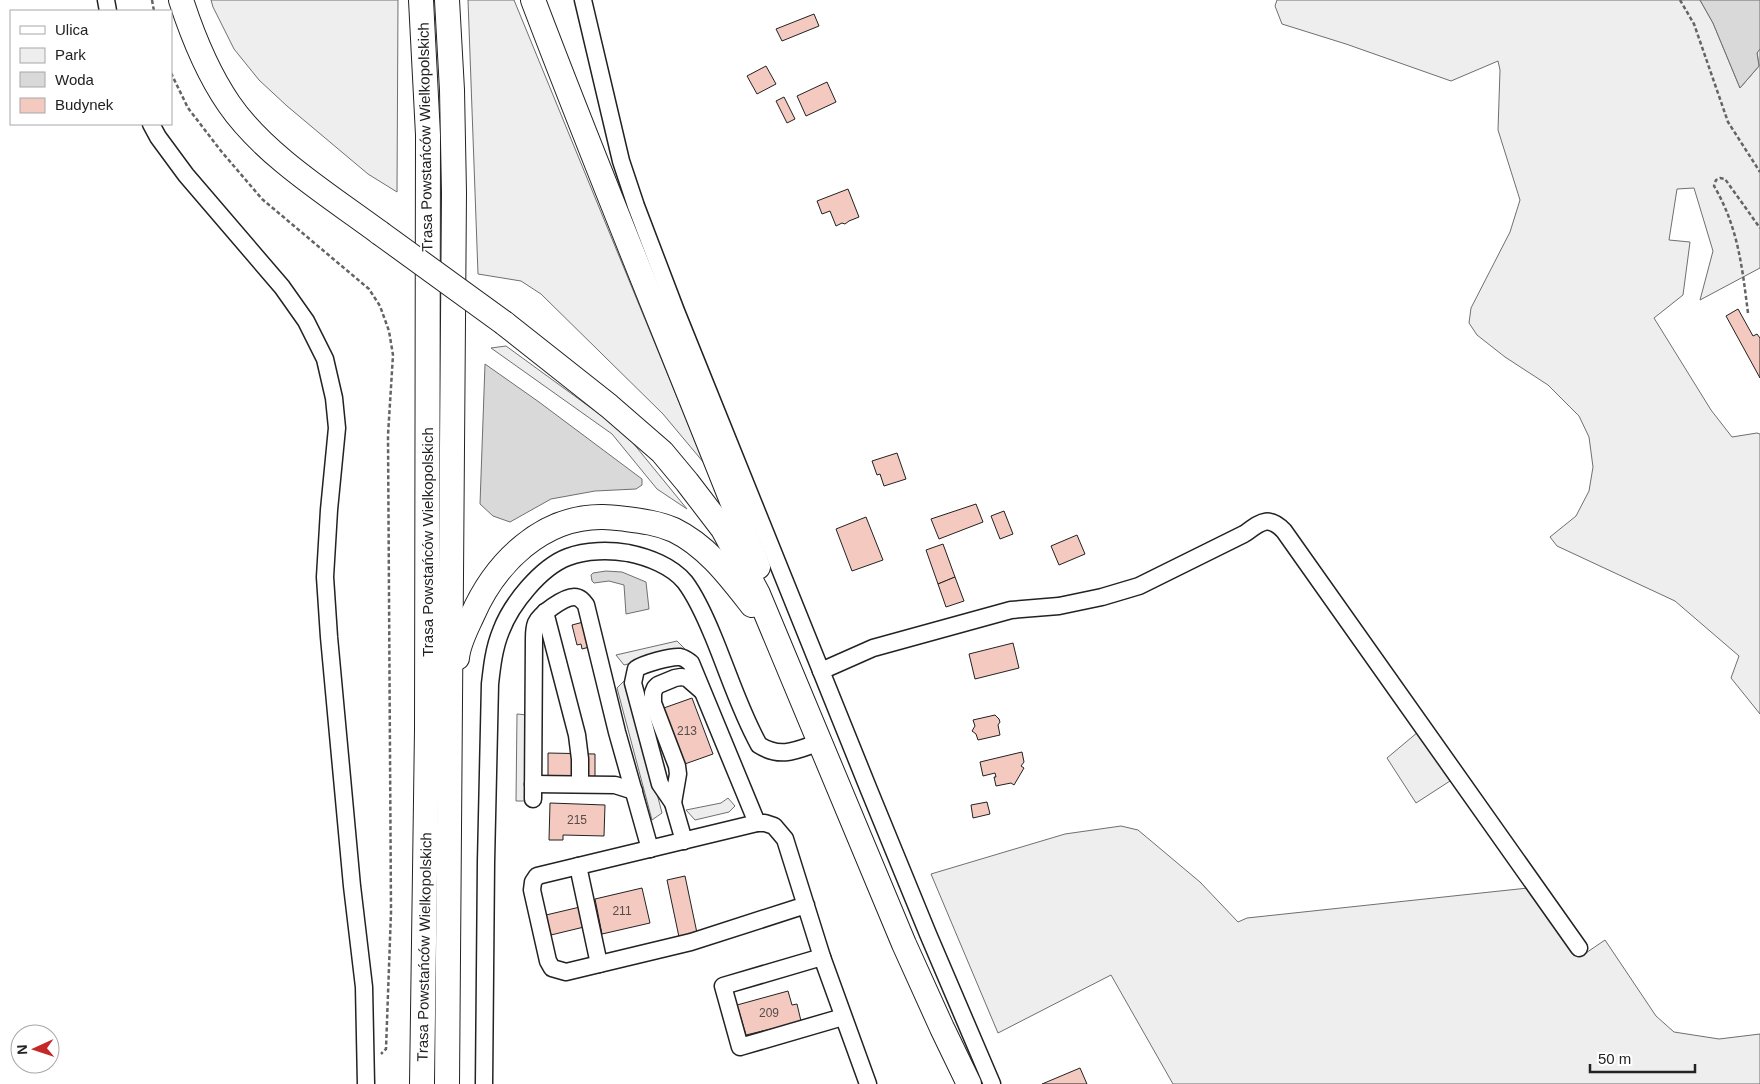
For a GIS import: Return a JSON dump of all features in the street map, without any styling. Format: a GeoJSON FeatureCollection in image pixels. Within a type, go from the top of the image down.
{"type":"FeatureCollection","features":[{"type":"Feature","properties":{"kind":"highway"},"geometry":{"type":"LineString","coordinates":[[181,0],[198,49],[229,104],[247,127],[308,180],[504,323],[609,406],[662,452],[723,529],[758,594],[904,944],[970,1084]]}},
{"type":"Feature","properties":{"kind":"highway"},"geometry":{"type":"LineString","coordinates":[[417,0],[424,32]]}},
{"type":"Feature","properties":{"kind":"highway","name":"Trasa Powstańców Wielkopolskich"},"geometry":{"type":"LineString","coordinates":[[421,0],[428,135],[427,729],[422,1084]]}},
{"type":"Feature","properties":{"kind":"highway","name":"Trasa Powstańców Wielkopolskich"},"geometry":{"type":"LineString","coordinates":[[447,0],[452,90],[454,185],[447,1084]]}},
{"type":"Feature","properties":{"kind":"highway"},"geometry":{"type":"LineString","coordinates":[[533,0],[768,592],[774,632]]}},
{"type":"Feature","properties":{"kind":"highway"},"geometry":{"type":"LineString","coordinates":[[451,705],[457,653],[476,605],[507,560],[527,542],[564,523],[602,517],[652,522],[674,530],[706,551],[774,632]]}},
{"type":"Feature","properties":{"kind":"street"},"geometry":{"type":"LineString","coordinates":[[583,0],[621,161],[636,206],[676,311],[821,671],[924,925],[992,1084]]}},
{"type":"Feature","properties":{"kind":"street"},"geometry":{"type":"LineString","coordinates":[[152,125],[186,175],[282,287],[306,321],[325,359],[334,398],[337,428],[325,577],[351,876],[364,987],[366,1077]]}},
{"type":"Feature","properties":{"kind":"street"},"geometry":{"type":"LineString","coordinates":[[821,671],[873,648],[1012,610],[1059,606],[1102,597],[1139,586],[1244,534],[1259,523],[1272,521],[1278,524],[1284,531],[1579,948]]}},
{"type":"Feature","properties":{"kind":"street"},"geometry":{"type":"LineString","coordinates":[[484,1084],[486,844],[490,684],[494,656],[501,631],[525,591],[546,570],[568,557],[615,550],[663,565],[685,582],[704,615],[759,745],[768,751],[778,753],[788,752],[820,742]]}},
{"type":"Feature","properties":{"kind":"street"},"geometry":{"type":"LineString","coordinates":[[634,791],[615,785],[580,784],[533,791],[534,631],[536,624],[545,612],[572,597],[580,598],[586,605],[617,732],[634,791],[650,849]]}},
{"type":"Feature","properties":{"kind":"street"},"geometry":{"type":"LineString","coordinates":[[545,612],[577,734],[580,784]]}},
{"type":"Feature","properties":{"kind":"street"},"geometry":{"type":"LineString","coordinates":[[684,841],[673,803],[660,784],[633,683],[634,673],[641,665],[677,657],[687,659],[694,668],[757,823]]}},
{"type":"Feature","properties":{"kind":"street"},"geometry":{"type":"LineString","coordinates":[[673,803],[678,774],[677,766],[653,703],[651,684],[655,676],[674,670],[704,692]]}},
{"type":"Feature","properties":{"kind":"street"},"geometry":{"type":"LineString","coordinates":[[806,905],[691,942],[566,972],[552,968],[548,961],[540,930],[532,882],[537,876],[757,823],[766,823],[774,826],[785,839],[806,905],[822,957],[868,1084]]}},
{"type":"Feature","properties":{"kind":"street"},"geometry":{"type":"LineString","coordinates":[[578,866],[599,964]]}},
{"type":"Feature","properties":{"kind":"street"},"geometry":{"type":"LineString","coordinates":[[822,957],[723,986],[740,1047],[843,1017]]}},
{"type":"Feature","properties":{"kind":"path"},"geometry":{"type":"LineString","coordinates":[[1680,0],[1694,24],[1728,122],[1760,172]]}},
{"type":"Feature","properties":{"kind":"path"},"geometry":{"type":"LineString","coordinates":[[172,74],[188,108],[233,165],[262,199],[369,289],[380,306],[389,331],[393,355],[388,435],[391,912],[386,1049],[366,1077]]}},
{"type":"Feature","properties":{"kind":"path"},"geometry":{"type":"LineString","coordinates":[[1748,313],[1738,244],[1726,209],[1714,186],[1716,180],[1720,178],[1725,179],[1760,228]]}},
{"type":"Feature","properties":{"kind":"green space"},"geometry":{"type":"Polygon","coordinates":[[[211,0],[398,0],[397,192],[368,174],[259,80],[234,49],[211,0]]]}},
{"type":"Feature","properties":{"kind":"green space"},"geometry":{"type":"Polygon","coordinates":[[[468,0],[514,0],[704,463],[663,414],[541,294],[521,281],[478,274],[468,0]]]}},
{"type":"Feature","properties":{"kind":"green space"},"geometry":{"type":"Polygon","coordinates":[[[1277,0],[1700,0],[1713,23],[1740,88],[1759,66],[1757,52],[1760,49],[1760,268],[1700,300],[1713,251],[1694,188],[1677,189],[1669,240],[1690,242],[1683,295],[1654,318],[1711,410],[1732,437],[1760,434],[1760,714],[1731,678],[1739,656],[1675,601],[1557,546],[1550,537],[1576,516],[1589,491],[1593,467],[1589,437],[1579,416],[1548,385],[1505,357],[1477,335],[1469,323],[1471,308],[1510,232],[1520,200],[1498,130],[1500,70],[1498,61],[1451,81],[1346,44],[1282,24],[1275,6],[1277,0]]]}},
{"type":"Feature","properties":{"kind":"green space"},"geometry":{"type":"Polygon","coordinates":[[[506,346],[624,432],[687,509],[657,489],[612,434],[491,348],[506,346]]]}},
{"type":"Feature","properties":{"kind":"green space"},"geometry":{"type":"Polygon","coordinates":[[[1418,732],[1450,781],[1416,803],[1387,758],[1418,732]]]}},
{"type":"Feature","properties":{"kind":"green space"},"geometry":{"type":"Polygon","coordinates":[[[1121,826],[1138,830],[1200,882],[1238,922],[1247,918],[1528,888],[1580,957],[1605,940],[1656,1016],[1674,1032],[1719,1039],[1760,1034],[1760,1084],[1173,1084],[1111,975],[998,1033],[931,874],[1065,834],[1121,826]]]}},
{"type":"Feature","properties":{"kind":"shaded area"},"geometry":{"type":"Polygon","coordinates":[[[677,641],[686,650],[624,665],[616,655],[677,641]]]}},
{"type":"Feature","properties":{"kind":"shaded area"},"geometry":{"type":"Polygon","coordinates":[[[627,678],[662,813],[652,820],[617,688],[627,678]]]}},
{"type":"Feature","properties":{"kind":"shaded area"},"geometry":{"type":"Polygon","coordinates":[[[517,714],[527,715],[526,801],[516,801],[517,714]]]}},
{"type":"Feature","properties":{"kind":"shaded area"},"geometry":{"type":"Polygon","coordinates":[[[728,798],[735,806],[729,812],[695,820],[686,810],[721,803],[728,798]]]}},
{"type":"Feature","properties":{"kind":"water"},"geometry":{"type":"Polygon","coordinates":[[[1700,0],[1760,0],[1760,49],[1757,53],[1759,66],[1740,88],[1713,23],[1700,0]]]}},
{"type":"Feature","properties":{"kind":"water"},"geometry":{"type":"Polygon","coordinates":[[[485,364],[642,479],[642,485],[636,489],[595,491],[551,499],[510,522],[493,516],[480,504],[485,364]]]}},
{"type":"Feature","properties":{"kind":"water"},"geometry":{"type":"Polygon","coordinates":[[[606,571],[622,572],[646,582],[649,609],[626,614],[624,585],[609,581],[594,583],[592,581],[591,575],[593,573],[606,571]]]}},
{"type":"Feature","properties":{"kind":"building"},"geometry":{"type":"Polygon","coordinates":[[[814,14],[819,26],[782,41],[776,29],[814,14]]]}},
{"type":"Feature","properties":{"kind":"building"},"geometry":{"type":"Polygon","coordinates":[[[766,66],[776,84],[757,94],[747,76],[766,66]]]}},
{"type":"Feature","properties":{"kind":"building"},"geometry":{"type":"Polygon","coordinates":[[[827,82],[836,102],[806,116],[797,96],[827,82]]]}},
{"type":"Feature","properties":{"kind":"building"},"geometry":{"type":"Polygon","coordinates":[[[784,97],[795,119],[787,123],[776,101],[784,97]]]}},
{"type":"Feature","properties":{"kind":"building"},"geometry":{"type":"Polygon","coordinates":[[[848,189],[859,217],[836,226],[830,211],[822,214],[817,201],[848,189]]]}},
{"type":"Feature","properties":{"kind":"building"},"geometry":{"type":"Polygon","coordinates":[[[1738,309],[1753,336],[1757,334],[1760,338],[1760,378],[1726,316],[1738,309]]]}},
{"type":"Feature","properties":{"kind":"building"},"geometry":{"type":"Polygon","coordinates":[[[897,453],[906,479],[884,486],[880,474],[877,475],[872,461],[897,453]]]}},
{"type":"Feature","properties":{"kind":"building"},"geometry":{"type":"Polygon","coordinates":[[[976,504],[983,522],[939,539],[931,519],[976,504]]]}},
{"type":"Feature","properties":{"kind":"building"},"geometry":{"type":"Polygon","coordinates":[[[1004,511],[1013,534],[1000,539],[991,516],[1004,511]]]}},
{"type":"Feature","properties":{"kind":"building"},"geometry":{"type":"Polygon","coordinates":[[[866,517],[883,560],[852,571],[836,529],[866,517]]]}},
{"type":"Feature","properties":{"kind":"building"},"geometry":{"type":"Polygon","coordinates":[[[1077,535],[1085,554],[1059,565],[1051,546],[1077,535]]]}},
{"type":"Feature","properties":{"kind":"building"},"geometry":{"type":"Polygon","coordinates":[[[943,544],[955,577],[938,584],[926,550],[943,544]]]}},
{"type":"Feature","properties":{"kind":"building"},"geometry":{"type":"Polygon","coordinates":[[[955,577],[964,601],[946,607],[938,584],[955,577]]]}},
{"type":"Feature","properties":{"kind":"building"},"geometry":{"type":"Polygon","coordinates":[[[587,621],[593,646],[582,649],[581,644],[577,645],[572,625],[587,621]]]}},
{"type":"Feature","properties":{"kind":"building"},"geometry":{"type":"Polygon","coordinates":[[[1013,643],[1019,668],[975,679],[969,654],[1013,643]]]}},
{"type":"Feature","properties":{"kind":"building"},"geometry":{"type":"Polygon","coordinates":[[[692,698],[713,754],[682,765],[661,709],[692,698]]]}},
{"type":"Feature","properties":{"kind":"building"},"geometry":{"type":"Polygon","coordinates":[[[995,715],[1000,722],[998,725],[1000,735],[978,740],[976,734],[972,731],[975,726],[973,720],[995,715]]]}},
{"type":"Feature","properties":{"kind":"building"},"geometry":{"type":"Polygon","coordinates":[[[1022,752],[1024,762],[1021,766],[1024,768],[1014,785],[1011,783],[996,786],[995,773],[983,776],[980,762],[1022,752]]]}},
{"type":"Feature","properties":{"kind":"building"},"geometry":{"type":"Polygon","coordinates":[[[548,753],[595,754],[595,779],[548,778],[548,753]]]}},
{"type":"Feature","properties":{"kind":"building"},"geometry":{"type":"Polygon","coordinates":[[[987,802],[990,814],[973,818],[971,805],[987,802]]]}},
{"type":"Feature","properties":{"kind":"building"},"geometry":{"type":"Polygon","coordinates":[[[550,803],[605,805],[604,836],[563,835],[563,840],[549,840],[550,803]]]}},
{"type":"Feature","properties":{"kind":"building"},"geometry":{"type":"Polygon","coordinates":[[[685,876],[697,933],[679,937],[667,880],[685,876]]]}},
{"type":"Feature","properties":{"kind":"building"},"geometry":{"type":"Polygon","coordinates":[[[642,888],[650,923],[602,934],[595,899],[642,888]]]}},
{"type":"Feature","properties":{"kind":"building"},"geometry":{"type":"Polygon","coordinates":[[[580,907],[584,927],[551,935],[546,915],[580,907]]]}},
{"type":"Feature","properties":{"kind":"building"},"geometry":{"type":"Polygon","coordinates":[[[788,991],[792,1005],[797,1004],[801,1021],[772,1031],[771,1029],[746,1035],[737,1005],[788,991]]]}},
{"type":"Feature","properties":{"kind":"building"},"geometry":{"type":"Polygon","coordinates":[[[1080,1068],[1087,1084],[1042,1084],[1080,1068]]]}}]}
